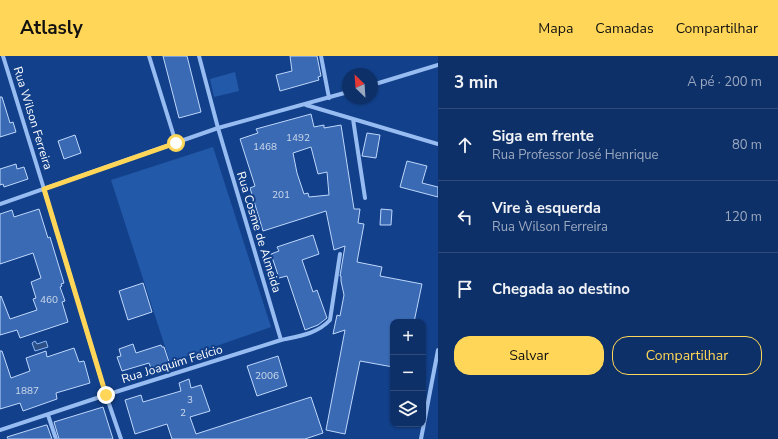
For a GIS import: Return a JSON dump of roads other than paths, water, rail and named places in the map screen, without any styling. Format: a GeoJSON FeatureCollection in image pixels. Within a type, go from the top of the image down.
{"type":"FeatureCollection","features":[{"type":"Feature","properties":{"kind":"street","name":"Rua Wilson Ferreira"},"geometry":{"type":"LineString","coordinates":[[3,56],[106,395],[121,439]]}},
{"type":"Feature","properties":{"kind":"street"},"geometry":{"type":"LineString","coordinates":[[150,56],[176,143]]}},
{"type":"Feature","properties":{"kind":"street","name":"Rua Cosme de Almeida"},"geometry":{"type":"LineString","coordinates":[[198,56],[281,340]]}},
{"type":"Feature","properties":{"kind":"street"},"geometry":{"type":"LineString","coordinates":[[321,56],[328,98]]}},
{"type":"Feature","properties":{"kind":"street"},"geometry":{"type":"LineString","coordinates":[[378,83],[438,65]]}},
{"type":"Feature","properties":{"kind":"street"},"geometry":{"type":"LineString","coordinates":[[0,204],[218,128],[342,94]]}},
{"type":"Feature","properties":{"kind":"street"},"geometry":{"type":"LineString","coordinates":[[305,104],[438,144]]}},
{"type":"Feature","properties":{"kind":"street"},"geometry":{"type":"LineString","coordinates":[[353,119],[365,198]]}},
{"type":"Feature","properties":{"kind":"street","name":"Rua Joaquim Felício"},"geometry":{"type":"LineString","coordinates":[[0,430],[106,395],[323,328],[330,320],[340,254]]}},
{"type":"Feature","properties":{"kind":"street"},"geometry":{"type":"LineString","coordinates":[[421,439],[438,350]]}},
{"type":"Feature","properties":{"kind":"street"},"geometry":{"type":"LineString","coordinates":[[48,415],[56,439]]}}]}
